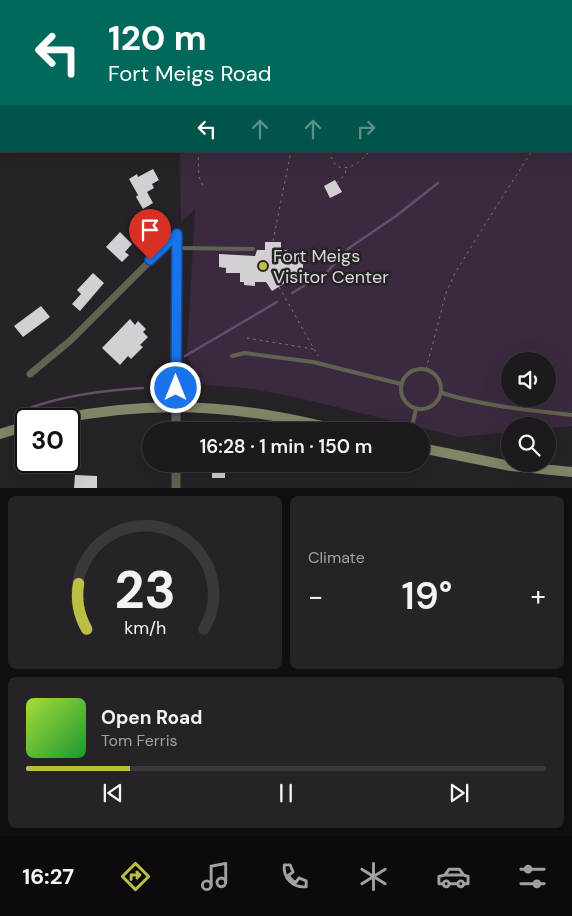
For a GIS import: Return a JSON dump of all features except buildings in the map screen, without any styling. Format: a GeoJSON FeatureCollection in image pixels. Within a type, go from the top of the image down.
{"type":"FeatureCollection","features":[{"type":"Feature","properties":{"kind":"main road"},"geometry":{"type":"LineString","coordinates":[[80,416],[105,412],[176,408],[254,413],[300,422]]}},
{"type":"Feature","properties":{"kind":"main road"},"geometry":{"type":"LineString","coordinates":[[0,434],[15,429]]}},
{"type":"Feature","properties":{"kind":"main road"},"geometry":{"type":"LineString","coordinates":[[430,450],[510,466],[572,472]]}},
{"type":"Feature","properties":{"kind":"street"},"geometry":{"type":"LineString","coordinates":[[30,374],[71,340],[177,234],[176,422]]}},
{"type":"Feature","properties":{"kind":"street"},"geometry":{"type":"LineString","coordinates":[[176,472],[176,488]]}},
{"type":"Feature","properties":{"kind":"lane"},"geometry":{"type":"LineString","coordinates":[[177,248],[254,249]]}},
{"type":"Feature","properties":{"kind":"lane"},"geometry":{"type":"LineString","coordinates":[[231,249],[231,254]]}},
{"type":"Feature","properties":{"kind":"lane"},"geometry":{"type":"LineString","coordinates":[[232,356],[244,353],[324,365],[401,384]]}},
{"type":"Feature","properties":{"kind":"lane"},"geometry":{"type":"LineString","coordinates":[[426,369],[440,380],[442,393],[436,404],[430,408],[416,409],[402,397],[401,384],[413,370],[426,369]]}},
{"type":"Feature","properties":{"kind":"lane"},"geometry":{"type":"LineString","coordinates":[[442,393],[461,399],[524,410],[572,415]]}},
{"type":"Feature","properties":{"kind":"lane"},"geometry":{"type":"LineString","coordinates":[[412,422],[416,409]]}},
{"type":"Feature","properties":{"kind":"path"},"geometry":{"type":"LineString","coordinates":[[198,152],[198,177],[202,186]]}},
{"type":"Feature","properties":{"kind":"path"},"geometry":{"type":"LineString","coordinates":[[273,241],[291,152]]}},
{"type":"Feature","properties":{"kind":"path"},"geometry":{"type":"LineString","coordinates":[[329,152],[336,166],[346,169],[356,165],[369,152]]}},
{"type":"Feature","properties":{"kind":"path"},"geometry":{"type":"LineString","coordinates":[[426,369],[446,293],[455,273],[531,152]]}},
{"type":"Feature","properties":{"kind":"path"},"geometry":{"type":"LineString","coordinates":[[337,183],[345,174],[346,169]]}},
{"type":"Feature","properties":{"kind":"path"},"geometry":{"type":"LineString","coordinates":[[279,287],[324,365]]}},
{"type":"Feature","properties":{"kind":"path"},"geometry":{"type":"LineString","coordinates":[[247,338],[315,349]]}},
{"type":"Feature","properties":{"kind":"shaded area"},"geometry":{"type":"Polygon","coordinates":[[[180,152],[572,152],[572,426],[556,427],[556,417],[501,417],[501,433],[459,437],[430,430],[430,422],[398,422],[295,397],[253,389],[199,384],[187,354],[195,209],[181,222],[180,152]]]}},
{"type":"Feature","properties":{"kind":"waterway"},"geometry":{"type":"LineString","coordinates":[[292,293],[327,272],[349,248],[396,216],[438,183]]}},
{"type":"Feature","properties":{"kind":"waterway"},"geometry":{"type":"LineString","coordinates":[[185,356],[277,302]]}},
{"type":"Feature","properties":{"kind":"waterway"},"geometry":{"type":"LineString","coordinates":[[32,407],[59,399],[87,394],[143,388]]}},
{"type":"Feature","properties":{"kind":"place","name":"Fort Meigs Visitor Center"},"geometry":{"type":"Point","coordinates":[263,266]}},
{"type":"Feature","properties":{"kind":"route"},"geometry":{"type":"LineString","coordinates":[[150,260],[177,234],[176,388]]}}]}
